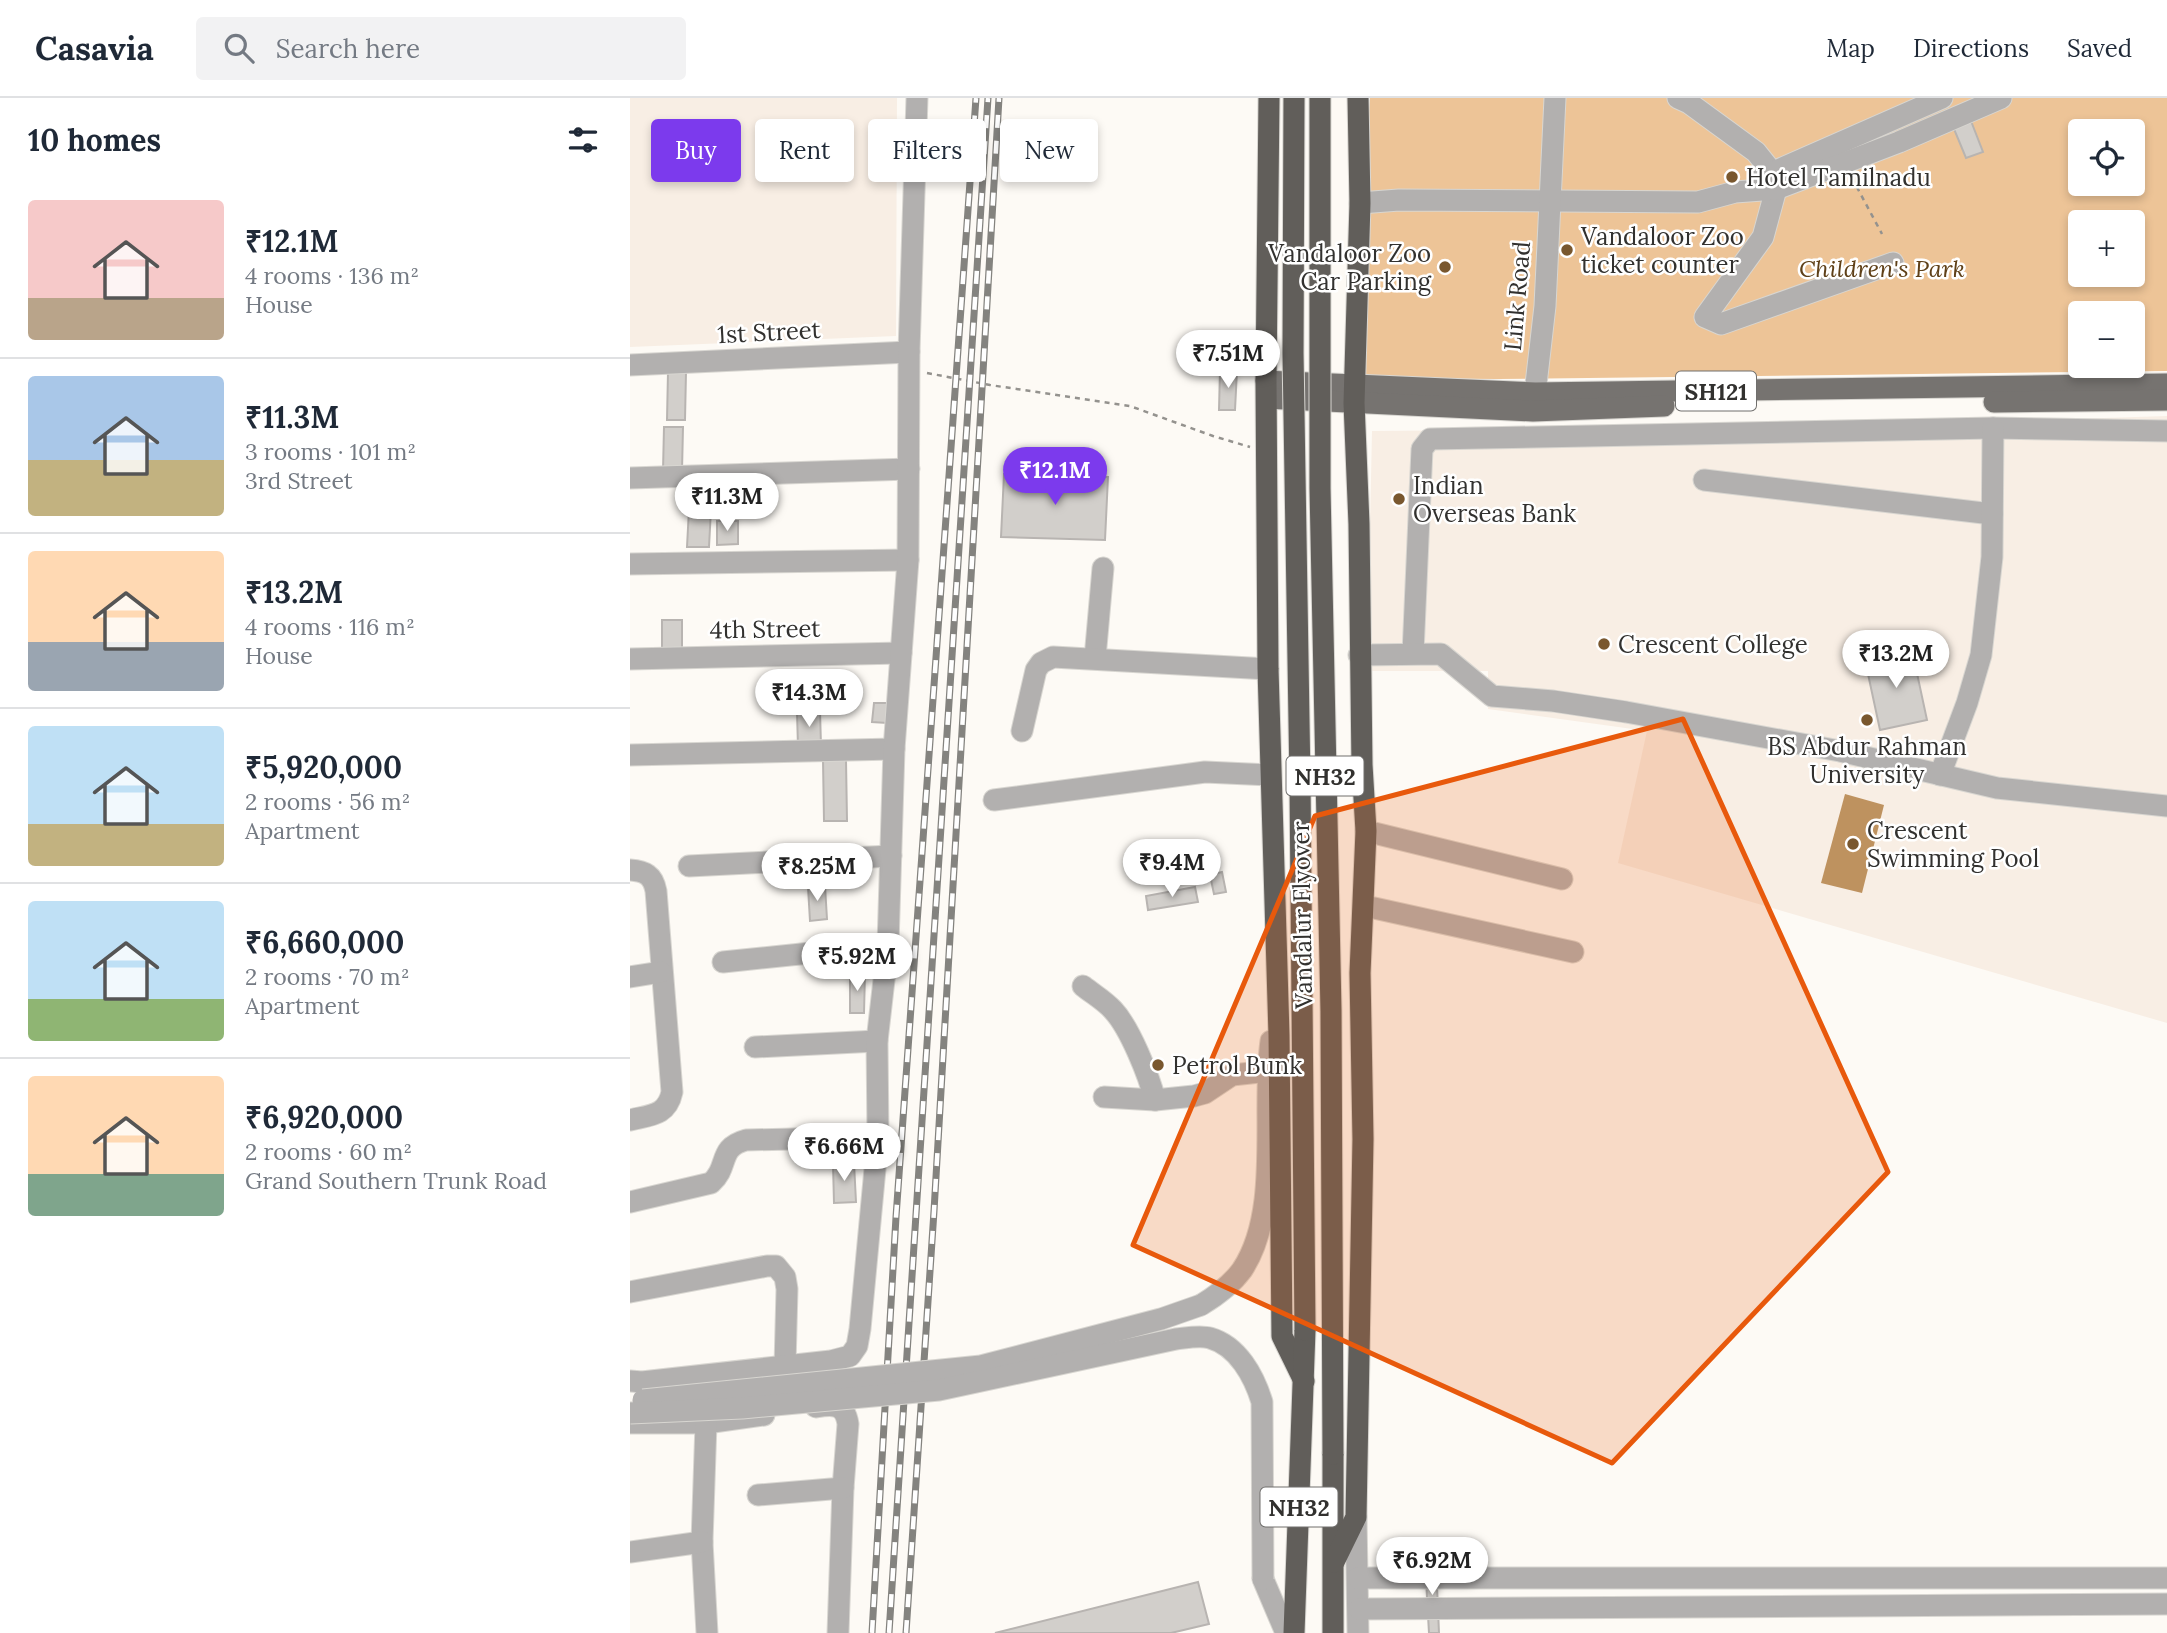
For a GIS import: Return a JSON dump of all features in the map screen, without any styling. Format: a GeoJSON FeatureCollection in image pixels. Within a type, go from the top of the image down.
{"type":"FeatureCollection","features":[{"type":"Feature","properties":{"kind":"highway"},"geometry":{"type":"LineString","coordinates":[[1269,98],[1266,389],[1268,669],[1278,990],[1282,1336],[1304,1381]]}},
{"type":"Feature","properties":{"kind":"highway","name":"Vandalur Flyover"},"geometry":{"type":"LineString","coordinates":[[1294,98],[1293,353],[1301,810],[1304,1381]]}},
{"type":"Feature","properties":{"kind":"highway","name":"Vandalur Flyover"},"geometry":{"type":"LineString","coordinates":[[1320,98],[1320,488],[1331,1011],[1334,1562]]}},
{"type":"Feature","properties":{"kind":"highway"},"geometry":{"type":"LineString","coordinates":[[1334,1562],[1356,1517],[1363,1139],[1360,973],[1366,831],[1359,655],[1359,524],[1354,394],[1360,203],[1358,98]]}},
{"type":"Feature","properties":{"kind":"highway","name":"NH32"},"geometry":{"type":"LineString","coordinates":[[1294,1633],[1304,1381]]}},
{"type":"Feature","properties":{"kind":"highway","name":"NH32"},"geometry":{"type":"LineString","coordinates":[[1333,1633],[1334,1562]]}},
{"type":"Feature","properties":{"kind":"main road","name":"SH121"},"geometry":{"type":"LineString","coordinates":[[1354,394],[2167,384]]}},
{"type":"Feature","properties":{"kind":"main road","name":"SH121"},"geometry":{"type":"LineString","coordinates":[[1266,389],[1354,394],[1533,411],[1699,405],[2167,400]]}},
{"type":"Feature","properties":{"kind":"street"},"geometry":{"type":"LineString","coordinates":[[838,1633],[848,1424],[844,1410],[853,1352],[860,1329],[878,1137],[877,1041],[888,946],[894,750],[908,560],[909,357],[917,98]]}},
{"type":"Feature","properties":{"kind":"street","name":"Link Road"},"geometry":{"type":"LineString","coordinates":[[1535,393],[1545,306],[1555,98]]}},
{"type":"Feature","properties":{"kind":"street"},"geometry":{"type":"LineString","coordinates":[[1678,98],[1689,103],[1756,152],[1774,180],[1763,237],[1705,317],[1720,324],[1893,263]]}},
{"type":"Feature","properties":{"kind":"street"},"geometry":{"type":"LineString","coordinates":[[1774,180],[1921,102],[1942,98]]}},
{"type":"Feature","properties":{"kind":"street"},"geometry":{"type":"LineString","coordinates":[[1360,203],[1399,200],[1698,202],[1843,163],[2001,98]]}},
{"type":"Feature","properties":{"kind":"street","name":"1st Street"},"geometry":{"type":"LineString","coordinates":[[630,365],[909,357]]}},
{"type":"Feature","properties":{"kind":"street"},"geometry":{"type":"LineString","coordinates":[[1413,653],[1421,456],[1422,449],[1430,439],[1993,428],[2167,431]]}},
{"type":"Feature","properties":{"kind":"street"},"geometry":{"type":"LineString","coordinates":[[1940,775],[1967,703],[1981,655],[1992,557],[1993,428]]}},
{"type":"Feature","properties":{"kind":"street"},"geometry":{"type":"LineString","coordinates":[[630,478],[909,469]]}},
{"type":"Feature","properties":{"kind":"street"},"geometry":{"type":"LineString","coordinates":[[1704,480],[1992,514]]}},
{"type":"Feature","properties":{"kind":"street"},"geometry":{"type":"LineString","coordinates":[[630,564],[908,560]]}},
{"type":"Feature","properties":{"kind":"street"},"geometry":{"type":"LineString","coordinates":[[1095,658],[1103,568]]}},
{"type":"Feature","properties":{"kind":"street","name":"4th Street"},"geometry":{"type":"LineString","coordinates":[[630,659],[901,653]]}},
{"type":"Feature","properties":{"kind":"street"},"geometry":{"type":"LineString","coordinates":[[1359,655],[1441,653],[1492,696],[1553,701],[1626,712],[1840,751],[1997,788],[2167,806]]}},
{"type":"Feature","properties":{"kind":"street"},"geometry":{"type":"LineString","coordinates":[[1023,731],[1036,670],[1041,663],[1053,657],[1268,669]]}},
{"type":"Feature","properties":{"kind":"street"},"geometry":{"type":"LineString","coordinates":[[630,755],[894,750]]}},
{"type":"Feature","properties":{"kind":"street"},"geometry":{"type":"LineString","coordinates":[[994,800],[1205,772],[1270,775]]}},
{"type":"Feature","properties":{"kind":"street"},"geometry":{"type":"LineString","coordinates":[[1366,831],[1562,879]]}},
{"type":"Feature","properties":{"kind":"street"},"geometry":{"type":"LineString","coordinates":[[689,866],[891,856]]}},
{"type":"Feature","properties":{"kind":"street"},"geometry":{"type":"LineString","coordinates":[[630,870],[641,871],[654,881],[672,1092],[670,1103],[665,1109],[630,1120]]}},
{"type":"Feature","properties":{"kind":"street"},"geometry":{"type":"LineString","coordinates":[[1364,905],[1573,952]]}},
{"type":"Feature","properties":{"kind":"street"},"geometry":{"type":"LineString","coordinates":[[723,961],[888,946]]}},
{"type":"Feature","properties":{"kind":"street"},"geometry":{"type":"LineString","coordinates":[[630,977],[661,972]]}},
{"type":"Feature","properties":{"kind":"street"},"geometry":{"type":"LineString","coordinates":[[1083,986],[1114,1011],[1122,1023],[1134,1044],[1155,1100]]}},
{"type":"Feature","properties":{"kind":"street"},"geometry":{"type":"LineString","coordinates":[[630,1401],[981,1366],[1201,1306],[1221,1292],[1242,1270],[1255,1241],[1266,1199],[1267,1098],[1278,990]]}},
{"type":"Feature","properties":{"kind":"street"},"geometry":{"type":"LineString","coordinates":[[755,1047],[877,1041]]}},
{"type":"Feature","properties":{"kind":"street"},"geometry":{"type":"LineString","coordinates":[[1104,1097],[1155,1100],[1205,1093],[1232,1074],[1269,1071]]}},
{"type":"Feature","properties":{"kind":"street"},"geometry":{"type":"LineString","coordinates":[[630,1202],[711,1183],[718,1177],[726,1152],[736,1143],[746,1140],[878,1137]]}},
{"type":"Feature","properties":{"kind":"street"},"geometry":{"type":"LineString","coordinates":[[630,1292],[776,1266],[785,1277],[787,1289],[785,1366]]}},
{"type":"Feature","properties":{"kind":"street"},"geometry":{"type":"LineString","coordinates":[[630,1413],[742,1408],[939,1391],[1176,1339],[1208,1337],[1237,1354],[1256,1381],[1262,1402],[1263,1579],[1286,1633]]}},
{"type":"Feature","properties":{"kind":"street"},"geometry":{"type":"LineString","coordinates":[[630,1381],[642,1382],[785,1366],[838,1359],[850,1356],[853,1352]]}},
{"type":"Feature","properties":{"kind":"street"},"geometry":{"type":"LineString","coordinates":[[630,1423],[706,1423],[833,1405],[844,1410]]}},
{"type":"Feature","properties":{"kind":"street"},"geometry":{"type":"LineString","coordinates":[[701,1632],[706,1423]]}},
{"type":"Feature","properties":{"kind":"street"},"geometry":{"type":"LineString","coordinates":[[758,1495],[843,1488]]}},
{"type":"Feature","properties":{"kind":"street"},"geometry":{"type":"LineString","coordinates":[[1356,1517],[1358,1633]]}},
{"type":"Feature","properties":{"kind":"street"},"geometry":{"type":"LineString","coordinates":[[630,1552],[702,1542]]}},
{"type":"Feature","properties":{"kind":"street"},"geometry":{"type":"LineString","coordinates":[[1358,1578],[2165,1578],[2166,1604],[1359,1609]]}},
{"type":"Feature","properties":{"kind":"street"},"geometry":{"type":"LineString","coordinates":[[2117,1605],[2118,1578]]}},
{"type":"Feature","properties":{"kind":"path"},"geometry":{"type":"LineString","coordinates":[[1843,163],[1882,234]]}},
{"type":"Feature","properties":{"kind":"path"},"geometry":{"type":"LineString","coordinates":[[909,357],[920,371],[933,375],[1130,406],[1267,452]]}},
{"type":"Feature","properties":{"kind":"highlighted area"},"geometry":{"type":"Polygon","coordinates":[[[1683,719],[1888,1172],[1612,1463],[1133,1245],[1315,816],[1683,719]]]}},
{"type":"Feature","properties":{"kind":"shaded area"},"geometry":{"type":"Polygon","coordinates":[[[630,98],[897,98],[897,119],[868,119],[868,182],[897,182],[896,336],[630,347],[630,98]]]}},
{"type":"Feature","properties":{"kind":"shaded area","name":"BS Abdur Rahman University"},"geometry":{"type":"Polygon","coordinates":[[[2167,416],[2167,1023],[1618,863],[1647,731],[1488,709],[1488,671],[1367,671],[1372,431],[1778,428],[2167,416]]]}},
{"type":"Feature","properties":{"kind":"shaded area","name":"Crescent Swimming Pool"},"geometry":{"type":"Polygon","coordinates":[[[1845,794],[1884,805],[1862,893],[1821,883],[1845,794]]]}},
{"type":"Feature","properties":{"kind":"green space","name":"Children's Park"},"geometry":{"type":"Polygon","coordinates":[[[1370,98],[2167,98],[2167,371],[2145,371],[2145,301],[2068,301],[2068,372],[1498,379],[1349,378],[1370,98]]]}},
{"type":"Feature","properties":{"kind":"building"},"geometry":{"type":"Polygon","coordinates":[[[1971,121],[1983,152],[1966,158],[1954,129],[1971,121]]]}},
{"type":"Feature","properties":{"kind":"building"},"geometry":{"type":"Polygon","coordinates":[[[1220,370],[1237,370],[1235,410],[1219,410],[1220,370]]]}},
{"type":"Feature","properties":{"kind":"building"},"geometry":{"type":"Polygon","coordinates":[[[668,372],[686,372],[685,420],[667,420],[668,372]]]}},
{"type":"Feature","properties":{"kind":"building"},"geometry":{"type":"Polygon","coordinates":[[[664,427],[683,427],[682,471],[663,471],[664,427]]]}},
{"type":"Feature","properties":{"kind":"building"},"geometry":{"type":"Polygon","coordinates":[[[1004,474],[1108,477],[1105,540],[1001,537],[1004,474]]]}},
{"type":"Feature","properties":{"kind":"building"},"geometry":{"type":"Polygon","coordinates":[[[690,490],[712,490],[709,547],[687,547],[690,490]]]}},
{"type":"Feature","properties":{"kind":"building"},"geometry":{"type":"Polygon","coordinates":[[[717,521],[738,521],[738,544],[717,545],[717,521]]]}},
{"type":"Feature","properties":{"kind":"building"},"geometry":{"type":"Polygon","coordinates":[[[662,620],[682,620],[682,652],[662,653],[662,620]]]}},
{"type":"Feature","properties":{"kind":"building"},"geometry":{"type":"Polygon","coordinates":[[[1912,650],[1927,720],[1880,730],[1865,660],[1912,650]]]}},
{"type":"Feature","properties":{"kind":"building"},"geometry":{"type":"Polygon","coordinates":[[[799,670],[820,670],[821,706],[800,706],[799,670]]]}},
{"type":"Feature","properties":{"kind":"building"},"geometry":{"type":"Polygon","coordinates":[[[874,703],[888,703],[887,723],[872,722],[874,703]]]}},
{"type":"Feature","properties":{"kind":"building"},"geometry":{"type":"Polygon","coordinates":[[[820,711],[821,746],[798,747],[797,712],[820,711]]]}},
{"type":"Feature","properties":{"kind":"building"},"geometry":{"type":"Polygon","coordinates":[[[823,760],[846,760],[847,821],[824,821],[823,760]]]}},
{"type":"Feature","properties":{"kind":"building"},"geometry":{"type":"Polygon","coordinates":[[[1222,872],[1226,892],[1214,894],[1210,875],[1222,872]]]}},
{"type":"Feature","properties":{"kind":"building"},"geometry":{"type":"Polygon","coordinates":[[[825,886],[827,919],[810,921],[808,887],[825,886]]]}},
{"type":"Feature","properties":{"kind":"building"},"geometry":{"type":"Polygon","coordinates":[[[1195,887],[1198,902],[1148,910],[1146,896],[1195,887]]]}},
{"type":"Feature","properties":{"kind":"building"},"geometry":{"type":"Polygon","coordinates":[[[850,973],[865,973],[864,1013],[850,1013],[850,973]]]}},
{"type":"Feature","properties":{"kind":"building"},"geometry":{"type":"Polygon","coordinates":[[[854,1163],[856,1202],[834,1203],[833,1164],[854,1163]]]}},
{"type":"Feature","properties":{"kind":"building"},"geometry":{"type":"Polygon","coordinates":[[[1425,1562],[1436,1562],[1439,1633],[1429,1633],[1425,1562]]]}},
{"type":"Feature","properties":{"kind":"building"},"geometry":{"type":"Polygon","coordinates":[[[1198,1582],[1209,1624],[1171,1633],[995,1633],[1198,1582]]]}},
{"type":"Feature","properties":{"kind":"railway"},"geometry":{"type":"LineString","coordinates":[[872,1633],[896,1217],[976,98]]}},
{"type":"Feature","properties":{"kind":"railway"},"geometry":{"type":"LineString","coordinates":[[889,1633],[988,98]]}},
{"type":"Feature","properties":{"kind":"railway"},"geometry":{"type":"LineString","coordinates":[[906,1633],[934,1211],[999,98]]}},
{"type":"Feature","properties":{"kind":"place","name":"Hotel Tamilnadu"},"geometry":{"type":"Point","coordinates":[1732,177]}},
{"type":"Feature","properties":{"kind":"place","name":"Vandaloor Zoo ticket counter"},"geometry":{"type":"Point","coordinates":[1567,250]}},
{"type":"Feature","properties":{"kind":"place","name":"Vandaloor Zoo Car Parking"},"geometry":{"type":"Point","coordinates":[1445,267]}},
{"type":"Feature","properties":{"kind":"place","name":"Indian Overseas Bank"},"geometry":{"type":"Point","coordinates":[1399,499]}},
{"type":"Feature","properties":{"kind":"place","name":"Crescent College"},"geometry":{"type":"Point","coordinates":[1604,644]}},
{"type":"Feature","properties":{"kind":"place","name":"BS Abdur Rahman University"},"geometry":{"type":"Point","coordinates":[1867,720]}},
{"type":"Feature","properties":{"kind":"place","name":"Crescent Swimming Pool"},"geometry":{"type":"Point","coordinates":[1853,844]}},
{"type":"Feature","properties":{"kind":"place","name":"Petrol Bunk"},"geometry":{"type":"Point","coordinates":[1158,1065]}}]}
